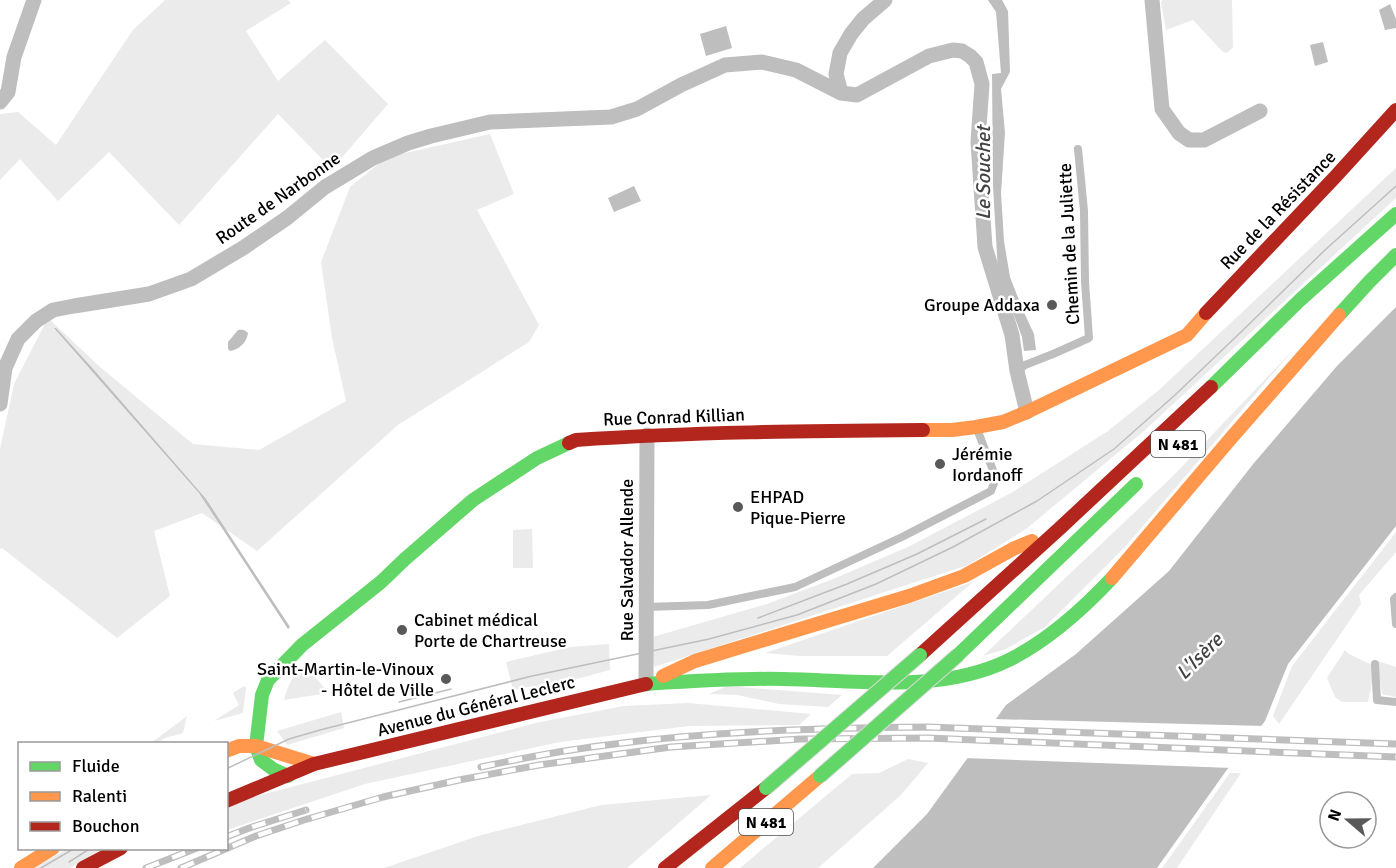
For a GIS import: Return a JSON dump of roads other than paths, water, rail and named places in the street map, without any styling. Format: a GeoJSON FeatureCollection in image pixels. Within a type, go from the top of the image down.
{"type":"FeatureCollection","features":[{"type":"Feature","properties":{"kind":"main road","name":"Rue de la Résistance"},"geometry":{"type":"LineString","coordinates":[[1186,335],[1396,110]]}},
{"type":"Feature","properties":{"kind":"main road","name":"N 481"},"geometry":{"type":"LineString","coordinates":[[665,868],[766,788],[920,655],[1185,412],[1300,300],[1396,214]]}},
{"type":"Feature","properties":{"kind":"main road"},"geometry":{"type":"LineString","coordinates":[[646,684],[716,679],[902,683],[975,672],[996,665],[1035,645],[1055,631],[1101,590],[1268,395],[1396,255]]}},
{"type":"Feature","properties":{"kind":"main road","name":"Rue Conrad Killian"},"geometry":{"type":"LineString","coordinates":[[256,746],[262,695],[268,680],[289,657],[381,582],[473,500],[537,458],[576,440],[647,435],[952,430],[976,427],[1003,422],[1028,412],[1186,335]]}},
{"type":"Feature","properties":{"kind":"main road","name":"N 481"},"geometry":{"type":"LineString","coordinates":[[712,868],[958,655],[1146,475]]}},
{"type":"Feature","properties":{"kind":"main road"},"geometry":{"type":"LineString","coordinates":[[646,684],[695,661],[784,632],[909,596],[964,576],[1015,548],[1059,529]]}},
{"type":"Feature","properties":{"kind":"main road","name":"Avenue du Général Leclerc"},"geometry":{"type":"LineString","coordinates":[[228,800],[314,764],[646,684]]}},
{"type":"Feature","properties":{"kind":"main road"},"geometry":{"type":"LineString","coordinates":[[228,750],[239,746],[256,746],[314,764]]}},
{"type":"Feature","properties":{"kind":"main road"},"geometry":{"type":"LineString","coordinates":[[256,746],[256,770]]}},
{"type":"Feature","properties":{"kind":"main road"},"geometry":{"type":"LineString","coordinates":[[228,788],[256,770],[273,770],[288,776]]}},
{"type":"Feature","properties":{"kind":"main road"},"geometry":{"type":"LineString","coordinates":[[21,868],[51,850]]}},
{"type":"Feature","properties":{"kind":"main road"},"geometry":{"type":"LineString","coordinates":[[83,868],[118,850]]}},
{"type":"Feature","properties":{"kind":"street"},"geometry":{"type":"LineString","coordinates":[[0,102],[8,92],[14,57],[34,0]]}},
{"type":"Feature","properties":{"kind":"street"},"geometry":{"type":"LineString","coordinates":[[885,0],[863,19],[840,53],[836,74],[841,93],[857,95],[929,56],[945,51],[963,51],[976,62],[982,84],[978,142],[985,247],[1012,335],[1017,371],[1028,412]]}},
{"type":"Feature","properties":{"kind":"street"},"geometry":{"type":"LineString","coordinates":[[1152,0],[1162,109],[1179,133],[1189,140],[1204,141],[1260,111]]}},
{"type":"Feature","properties":{"kind":"street","name":"Route de Narbonne"},"geometry":{"type":"LineString","coordinates":[[0,404],[5,368],[18,339],[36,321],[53,310],[149,294],[190,279],[252,242],[287,218],[325,187],[373,158],[408,143],[490,122],[611,117],[637,109],[725,65],[762,62],[796,70],[841,93]]}},
{"type":"Feature","properties":{"kind":"street","name":"Rue Salvador Allende"},"geometry":{"type":"LineString","coordinates":[[646,684],[647,435]]}},
{"type":"Feature","properties":{"kind":"lane","name":"Chemin de la Juliette"},"geometry":{"type":"LineString","coordinates":[[1017,371],[1025,365],[1089,338],[1084,211],[1078,149]]}},
{"type":"Feature","properties":{"kind":"lane"},"geometry":{"type":"LineString","coordinates":[[646,607],[708,605],[795,587],[904,536],[991,491],[996,478],[976,427]]}},
{"type":"Feature","properties":{"kind":"lane"},"geometry":{"type":"LineString","coordinates":[[1396,597],[1396,623]]}},
{"type":"Feature","properties":{"kind":"lane"},"geometry":{"type":"LineString","coordinates":[[1376,664],[1377,700],[1396,702]]}},
{"type":"Feature","properties":{"kind":"water"},"geometry":{"type":"Polygon","coordinates":[[[988,0],[1002,0],[1008,11],[1010,72],[1001,89],[1005,133],[1001,193],[1004,241],[1010,277],[1034,334],[1036,350],[1024,351],[1022,337],[998,272],[993,186],[992,74],[1001,73],[996,12],[988,0]]]}},
{"type":"Feature","properties":{"kind":"water"},"geometry":{"type":"Polygon","coordinates":[[[1390,4],[1396,19],[1396,28],[1385,30],[1379,10],[1390,4]]]}},
{"type":"Feature","properties":{"kind":"water"},"geometry":{"type":"Polygon","coordinates":[[[726,26],[732,48],[706,56],[700,34],[726,26]]]}},
{"type":"Feature","properties":{"kind":"water"},"geometry":{"type":"Polygon","coordinates":[[[1323,42],[1328,62],[1315,66],[1310,45],[1323,42]]]}},
{"type":"Feature","properties":{"kind":"water"},"geometry":{"type":"Polygon","coordinates":[[[634,186],[641,201],[614,212],[608,198],[634,186]]]}},
{"type":"Feature","properties":{"kind":"water","name":"L'Isère"},"geometry":{"type":"Polygon","coordinates":[[[1396,307],[1396,526],[1288,664],[1265,721],[1226,771],[1157,868],[873,868],[927,814],[1006,705],[1076,654],[1169,571],[1254,463],[1337,366],[1396,307]]]}},
{"type":"Feature","properties":{"kind":"water"},"geometry":{"type":"Polygon","coordinates":[[[54,328],[94,370],[206,499],[290,627],[288,629],[199,493],[54,328]]]}},
{"type":"Feature","properties":{"kind":"water"},"geometry":{"type":"Polygon","coordinates":[[[238,330],[246,331],[247,336],[239,347],[230,351],[228,342],[238,330]]]}},
{"type":"Feature","properties":{"kind":"tram line"},"geometry":{"type":"LineString","coordinates":[[228,768],[289,739],[320,730],[532,676],[709,639],[797,615],[876,584],[953,547],[1037,501],[1114,449],[1175,395],[1325,250],[1396,186]]}},
{"type":"Feature","properties":{"kind":"tram line"},"geometry":{"type":"LineString","coordinates":[[758,618],[917,554],[986,519]]}},
{"type":"Feature","properties":{"kind":"tram line"},"geometry":{"type":"LineString","coordinates":[[399,702],[451,689]]}},
{"type":"Feature","properties":{"kind":"tram line"},"geometry":{"type":"LineString","coordinates":[[41,868],[72,850]]}},
{"type":"Feature","properties":{"kind":"tram line"},"geometry":{"type":"LineString","coordinates":[[69,862],[88,850]]}},
{"type":"Feature","properties":{"kind":"railway"},"geometry":{"type":"LineString","coordinates":[[481,767],[528,757],[647,740],[727,733],[847,728],[927,727],[1396,744]]}},
{"type":"Feature","properties":{"kind":"railway"},"geometry":{"type":"LineString","coordinates":[[228,848],[304,820],[383,797],[539,765],[671,747],[801,739],[927,738],[1396,757]]}},
{"type":"Feature","properties":{"kind":"railway"},"geometry":{"type":"LineString","coordinates":[[228,836],[306,810]]}},
{"type":"Feature","properties":{"kind":"railway"},"geometry":{"type":"LineString","coordinates":[[146,868],[192,850]]}},
{"type":"Feature","properties":{"kind":"railway"},"geometry":{"type":"LineString","coordinates":[[181,868],[223,850]]}},
{"type":"Feature","properties":{"kind":"place","name":"Groupe Addaxa"},"geometry":{"type":"Point","coordinates":[1052,305]}},
{"type":"Feature","properties":{"kind":"place","name":"Jérémie Iordanoff"},"geometry":{"type":"Point","coordinates":[940,464]}},
{"type":"Feature","properties":{"kind":"place","name":"EHPAD Pique-Pierre"},"geometry":{"type":"Point","coordinates":[738,507]}},
{"type":"Feature","properties":{"kind":"place","name":"Cabinet médical Porte de Chartreuse"},"geometry":{"type":"Point","coordinates":[402,630]}},
{"type":"Feature","properties":{"kind":"place","name":"Saint-Martin-le-Vinoux - Hôtel de Ville"},"geometry":{"type":"Point","coordinates":[446,679]}},
{"type":"Feature","properties":{"kind":"water label","name":"Le Souchet"},"geometry":{"type":"Point","coordinates":[983,173]}}]}
